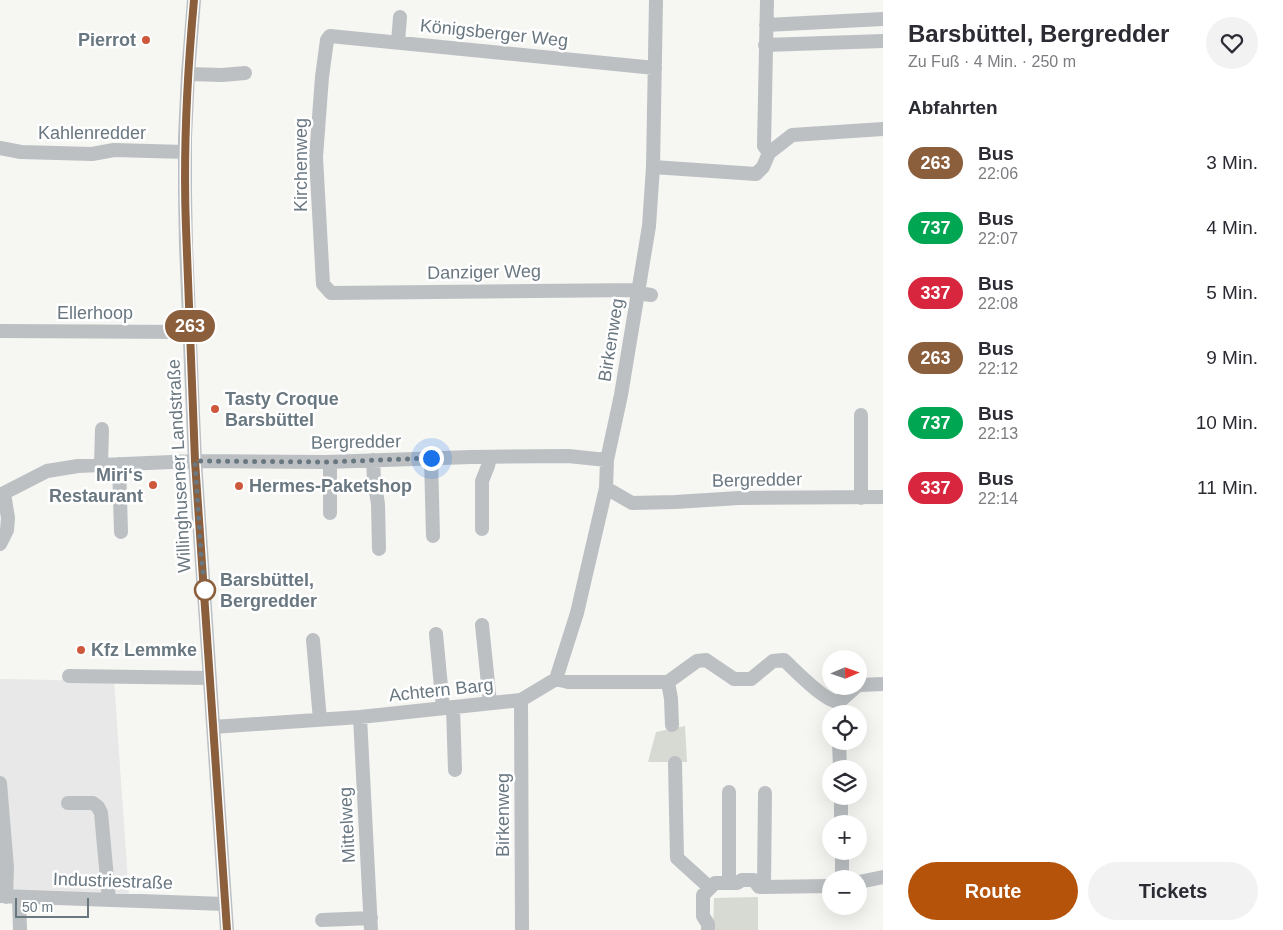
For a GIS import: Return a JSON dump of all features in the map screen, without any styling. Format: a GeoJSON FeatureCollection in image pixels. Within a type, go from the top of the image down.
{"type":"FeatureCollection","features":[{"type":"Feature","properties":{"kind":"street","name":"Willinghusener Landstraße"},"geometry":{"type":"LineString","coordinates":[[194,0],[188,74],[185,193],[195,461],[227,930]]}},
{"type":"Feature","properties":{"kind":"street","name":"Birkenweg"},"geometry":{"type":"LineString","coordinates":[[556,679],[577,613],[606,488],[607,460],[643,293],[653,167],[656,0]]}},
{"type":"Feature","properties":{"kind":"street"},"geometry":{"type":"LineString","coordinates":[[767,0],[764,146],[769,153]]}},
{"type":"Feature","properties":{"kind":"street"},"geometry":{"type":"LineString","coordinates":[[398,42],[400,17]]}},
{"type":"Feature","properties":{"kind":"street"},"geometry":{"type":"LineString","coordinates":[[766,24],[883,19]]}},
{"type":"Feature","properties":{"kind":"street","name":"Königsberger Weg"},"geometry":{"type":"LineString","coordinates":[[330,36],[655,68]]}},
{"type":"Feature","properties":{"kind":"street","name":"Kirchenweg"},"geometry":{"type":"LineString","coordinates":[[330,36],[327,40],[322,77],[316,157],[322,284],[331,293]]}},
{"type":"Feature","properties":{"kind":"street"},"geometry":{"type":"LineString","coordinates":[[765,45],[883,41]]}},
{"type":"Feature","properties":{"kind":"street"},"geometry":{"type":"LineString","coordinates":[[188,74],[222,75],[245,73]]}},
{"type":"Feature","properties":{"kind":"street"},"geometry":{"type":"LineString","coordinates":[[653,167],[756,174],[764,167],[769,153],[792,135],[883,129]]}},
{"type":"Feature","properties":{"kind":"street","name":"Kahlenredder"},"geometry":{"type":"LineString","coordinates":[[0,148],[21,152],[92,154],[114,150],[185,152]]}},
{"type":"Feature","properties":{"kind":"street","name":"Danziger Weg"},"geometry":{"type":"LineString","coordinates":[[331,293],[643,293]]}},
{"type":"Feature","properties":{"kind":"street","name":"Ellerhoop"},"geometry":{"type":"LineString","coordinates":[[0,331],[190,332]]}},
{"type":"Feature","properties":{"kind":"street"},"geometry":{"type":"LineString","coordinates":[[861,415],[861,498]]}},
{"type":"Feature","properties":{"kind":"street"},"geometry":{"type":"LineString","coordinates":[[101,465],[102,429]]}},
{"type":"Feature","properties":{"kind":"street","name":"Bergredder"},"geometry":{"type":"LineString","coordinates":[[2,494],[47,471],[78,466],[195,461],[330,462],[568,456],[607,460]]}},
{"type":"Feature","properties":{"kind":"street"},"geometry":{"type":"LineString","coordinates":[[482,529],[482,481],[490,457]]}},
{"type":"Feature","properties":{"kind":"street"},"geometry":{"type":"LineString","coordinates":[[431,458],[433,536]]}},
{"type":"Feature","properties":{"kind":"street"},"geometry":{"type":"LineString","coordinates":[[373,460],[378,504],[380,549]]}},
{"type":"Feature","properties":{"kind":"street"},"geometry":{"type":"LineString","coordinates":[[330,462],[330,514]]}},
{"type":"Feature","properties":{"kind":"street"},"geometry":{"type":"LineString","coordinates":[[119,464],[121,532]]}},
{"type":"Feature","properties":{"kind":"street","name":"Bergredder"},"geometry":{"type":"LineString","coordinates":[[606,488],[632,502],[675,502],[739,498],[883,497]]}},
{"type":"Feature","properties":{"kind":"street"},"geometry":{"type":"LineString","coordinates":[[0,544],[7,530],[8,518],[2,494]]}},
{"type":"Feature","properties":{"kind":"street"},"geometry":{"type":"LineString","coordinates":[[482,625],[490,703]]}},
{"type":"Feature","properties":{"kind":"street"},"geometry":{"type":"LineString","coordinates":[[436,634],[448,708],[454,770]]}},
{"type":"Feature","properties":{"kind":"street"},"geometry":{"type":"LineString","coordinates":[[313,640],[320,720]]}},
{"type":"Feature","properties":{"kind":"street"},"geometry":{"type":"LineString","coordinates":[[556,679],[568,682],[668,682],[697,661],[706,660],[734,679],[751,679],[773,661],[784,660],[816,690],[836,705]]}},
{"type":"Feature","properties":{"kind":"street"},"geometry":{"type":"LineString","coordinates":[[69,676],[210,678]]}},
{"type":"Feature","properties":{"kind":"street","name":"Achtern Barg"},"geometry":{"type":"LineString","coordinates":[[213,727],[360,717],[521,700],[556,679]]}},
{"type":"Feature","properties":{"kind":"street"},"geometry":{"type":"LineString","coordinates":[[668,682],[672,725]]}},
{"type":"Feature","properties":{"kind":"street"},"geometry":{"type":"LineString","coordinates":[[868,685],[883,684]]}},
{"type":"Feature","properties":{"kind":"street"},"geometry":{"type":"LineString","coordinates":[[841,705],[850,695]]}},
{"type":"Feature","properties":{"kind":"street","name":"Birkenweg"},"geometry":{"type":"LineString","coordinates":[[521,700],[522,930]]}},
{"type":"Feature","properties":{"kind":"street","name":"Mittelweg"},"geometry":{"type":"LineString","coordinates":[[360,717],[371,924]]}},
{"type":"Feature","properties":{"kind":"street"},"geometry":{"type":"LineString","coordinates":[[675,763],[677,858],[709,887]]}},
{"type":"Feature","properties":{"kind":"street"},"geometry":{"type":"LineString","coordinates":[[0,783],[8,897],[20,930]]}},
{"type":"Feature","properties":{"kind":"street"},"geometry":{"type":"LineString","coordinates":[[729,792],[729,883]]}},
{"type":"Feature","properties":{"kind":"street"},"geometry":{"type":"LineString","coordinates":[[764,887],[765,793]]}},
{"type":"Feature","properties":{"kind":"street"},"geometry":{"type":"LineString","coordinates":[[68,803],[93,803],[102,813],[109,900]]}},
{"type":"Feature","properties":{"kind":"street"},"geometry":{"type":"LineString","coordinates":[[867,880],[883,877]]}},
{"type":"Feature","properties":{"kind":"street"},"geometry":{"type":"LineString","coordinates":[[708,930],[708,924],[703,916],[703,895],[715,883],[738,883],[742,880],[754,880],[759,887],[822,886]]}},
{"type":"Feature","properties":{"kind":"street","name":"Industriestraße"},"geometry":{"type":"LineString","coordinates":[[8,897],[225,904]]}},
{"type":"Feature","properties":{"kind":"street"},"geometry":{"type":"LineString","coordinates":[[322,920],[371,924]]}},
{"type":"Feature","properties":{"kind":"shaded area"},"geometry":{"type":"Polygon","coordinates":[[[0,679],[114,681],[129,896],[0,891],[0,679]]]}},
{"type":"Feature","properties":{"kind":"shaded area"},"geometry":{"type":"Polygon","coordinates":[[[685,726],[687,762],[648,762],[656,732],[685,726]]]}},
{"type":"Feature","properties":{"kind":"shaded area"},"geometry":{"type":"Polygon","coordinates":[[[758,897],[758,930],[713,930],[714,898],[758,897]]]}},
{"type":"Feature","properties":{"kind":"bus line","name":"263"},"geometry":{"type":"LineString","coordinates":[[194,0],[185,137],[186,228],[195,461],[227,930]]}},
{"type":"Feature","properties":{"kind":"place","name":"Pierrot"},"geometry":{"type":"Point","coordinates":[146,40]}},
{"type":"Feature","properties":{"kind":"place","name":"Tasty Croque Barsbüttel"},"geometry":{"type":"Point","coordinates":[215,409]}},
{"type":"Feature","properties":{"kind":"place","name":"Miri‘s Restaurant"},"geometry":{"type":"Point","coordinates":[153,485]}},
{"type":"Feature","properties":{"kind":"place","name":"Hermes-Paketshop"},"geometry":{"type":"Point","coordinates":[239,486]}},
{"type":"Feature","properties":{"kind":"place","name":"Barsbüttel, Bergredder"},"geometry":{"type":"Point","coordinates":[205,590]}},
{"type":"Feature","properties":{"kind":"place","name":"Kfz Lemmke"},"geometry":{"type":"Point","coordinates":[81,650]}},
{"type":"Feature","properties":{"kind":"route"},"geometry":{"type":"LineString","coordinates":[[205,590],[195,461],[327,462],[431,458]]}}]}
